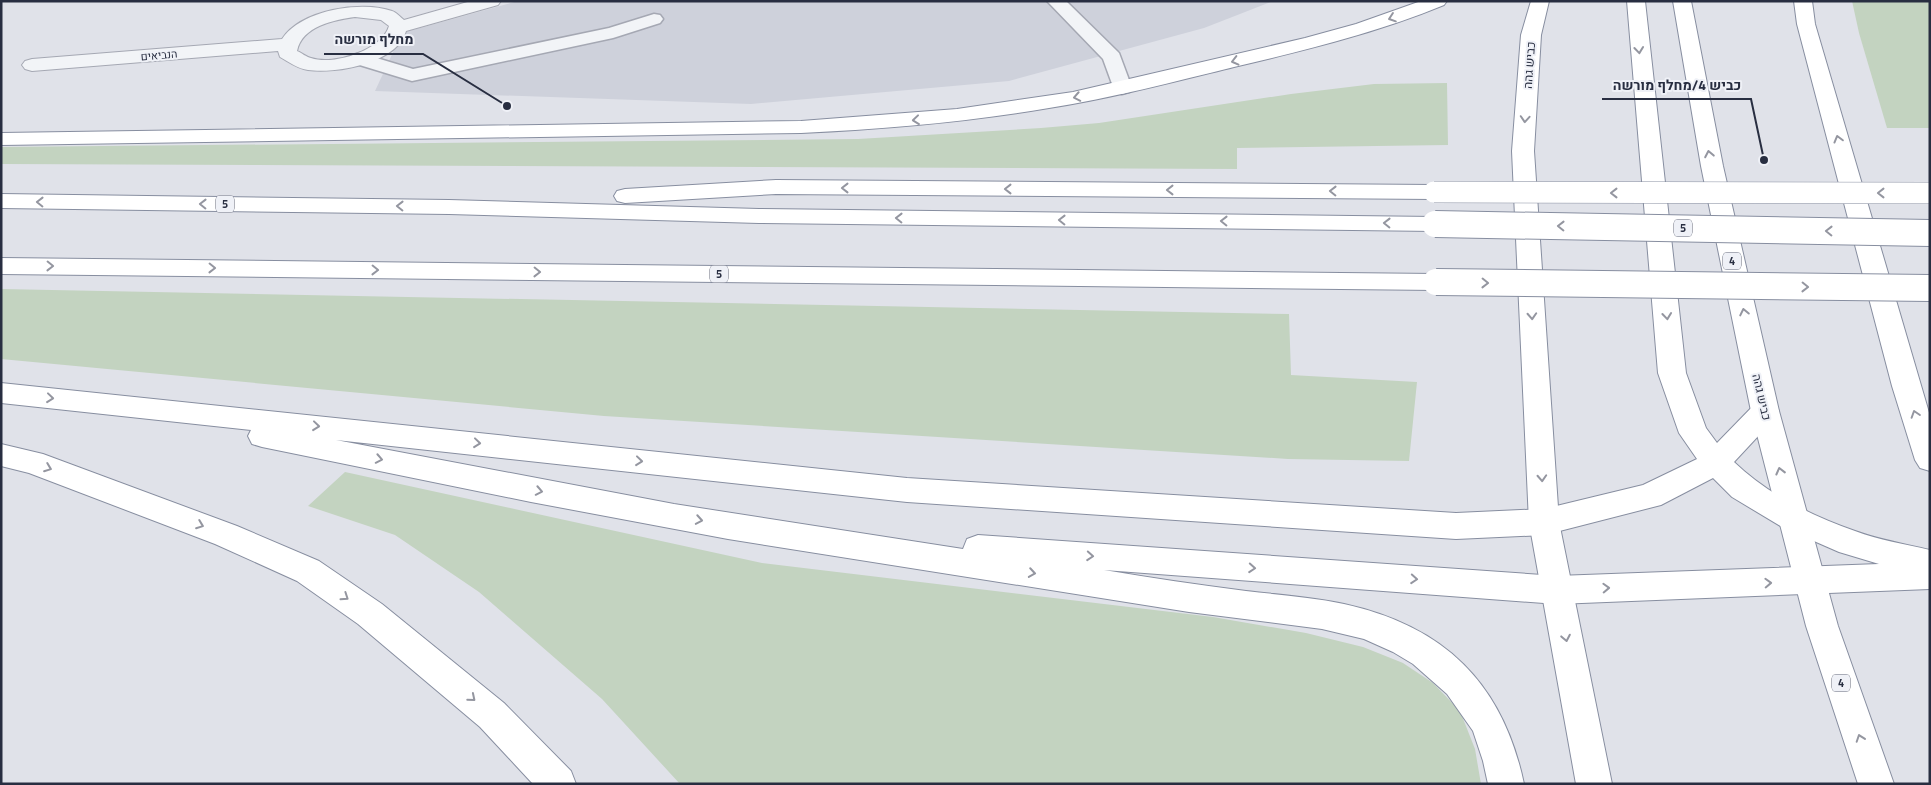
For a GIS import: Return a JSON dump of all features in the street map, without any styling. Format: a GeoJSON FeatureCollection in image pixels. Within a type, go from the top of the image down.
{"type":"FeatureCollection","features":[{"type":"Feature","properties":{"kind":"highway"},"geometry":{"type":"LineString","coordinates":[[1,139],[801,127],[898,122],[972,114],[1122,88],[1315,42],[1375,24],[1438,1]]}},
{"type":"Feature","properties":{"kind":"highway","name":"כביש גהה"},"geometry":{"type":"LineString","coordinates":[[1540,1],[1531,35],[1523,150],[1544,522],[1594,784]]}},
{"type":"Feature","properties":{"kind":"highway"},"geometry":{"type":"LineString","coordinates":[[1636,1],[1672,373],[1693,434],[1716,463],[1743,489],[1793,518],[1850,543],[1930,564]]}},
{"type":"Feature","properties":{"kind":"highway","name":"כביש גהה"},"geometry":{"type":"LineString","coordinates":[[1682,1],[1712,166],[1765,411],[1822,626],[1876,784]]}},
{"type":"Feature","properties":{"kind":"highway"},"geometry":{"type":"LineString","coordinates":[[1803,1],[1806,24],[1906,386],[1930,460]]}},
{"type":"Feature","properties":{"kind":"highway"},"geometry":{"type":"LineString","coordinates":[[449,206],[776,187],[1434,192],[1930,193]]}},
{"type":"Feature","properties":{"kind":"highway","name":"5"},"geometry":{"type":"LineString","coordinates":[[1,201],[449,206],[759,216],[1930,232]]}},
{"type":"Feature","properties":{"kind":"highway","name":"5"},"geometry":{"type":"LineString","coordinates":[[1,266],[1930,288]]}},
{"type":"Feature","properties":{"kind":"highway"},"geometry":{"type":"LineString","coordinates":[[1,392],[907,490],[1456,526],[1544,522],[1650,496],[1716,463],[1765,411]]}},
{"type":"Feature","properties":{"kind":"highway"},"geometry":{"type":"LineString","coordinates":[[91,402],[622,508],[1235,604],[1336,617],[1373,627],[1405,641],[1434,660],[1460,684],[1478,704],[1493,732],[1500,753],[1506,784]]}},
{"type":"Feature","properties":{"kind":"highway"},"geometry":{"type":"LineString","coordinates":[[1,455],[33,462],[226,535],[308,571],[370,614],[492,715],[558,784]]}},
{"type":"Feature","properties":{"kind":"highway"},"geometry":{"type":"LineString","coordinates":[[779,534],[1557,590],[1810,582],[1930,575]]}},
{"type":"Feature","properties":{"kind":"street"},"geometry":{"type":"LineString","coordinates":[[399,26],[492,1]]}},
{"type":"Feature","properties":{"kind":"street"},"geometry":{"type":"LineString","coordinates":[[372,12],[386,14],[396,19],[399,26],[398,35],[390,44],[360,59],[322,66],[294,60],[287,53],[287,44],[292,36],[304,27],[319,20],[346,13],[372,12]]}},
{"type":"Feature","properties":{"kind":"street","name":"הנביאים"},"geometry":{"type":"LineString","coordinates":[[32,65],[287,44]]}},
{"type":"Feature","properties":{"kind":"lane"},"geometry":{"type":"LineString","coordinates":[[1056,1],[1112,57],[1122,88]]}},
{"type":"Feature","properties":{"kind":"lane"},"geometry":{"type":"LineString","coordinates":[[360,59],[412,75],[613,33],[654,19]]}},
{"type":"Feature","properties":{"kind":"shaded area"},"geometry":{"type":"Polygon","coordinates":[[[518,1],[1273,1],[1204,28],[1009,81],[751,104],[375,91],[402,33],[518,1]]]}},
{"type":"Feature","properties":{"kind":"green space"},"geometry":{"type":"Polygon","coordinates":[[[1852,1],[1930,1],[1930,128],[1887,128],[1859,33],[1852,1]]]}},
{"type":"Feature","properties":{"kind":"green space"},"geometry":{"type":"Polygon","coordinates":[[[1447,83],[1448,145],[1237,148],[1237,169],[1,164],[1,147],[858,139],[1099,123],[1291,94],[1374,84],[1447,83]]]}},
{"type":"Feature","properties":{"kind":"green space"},"geometry":{"type":"Polygon","coordinates":[[[1,289],[1289,314],[1291,375],[1417,382],[1409,461],[1288,459],[604,416],[1,359],[1,289]]]}},
{"type":"Feature","properties":{"kind":"green space"},"geometry":{"type":"Polygon","coordinates":[[[345,472],[762,563],[1213,617],[1306,633],[1363,647],[1403,663],[1433,683],[1460,711],[1475,749],[1481,784],[680,784],[602,699],[479,592],[395,535],[308,506],[345,472]]]}},
{"type":"Feature","properties":{"kind":"place","name":"מחלף מורשה"},"geometry":{"type":"Point","coordinates":[507,106]}},
{"type":"Feature","properties":{"kind":"place","name":"כביש 4/מחלף מורשה"},"geometry":{"type":"Point","coordinates":[1764,160]}}]}
